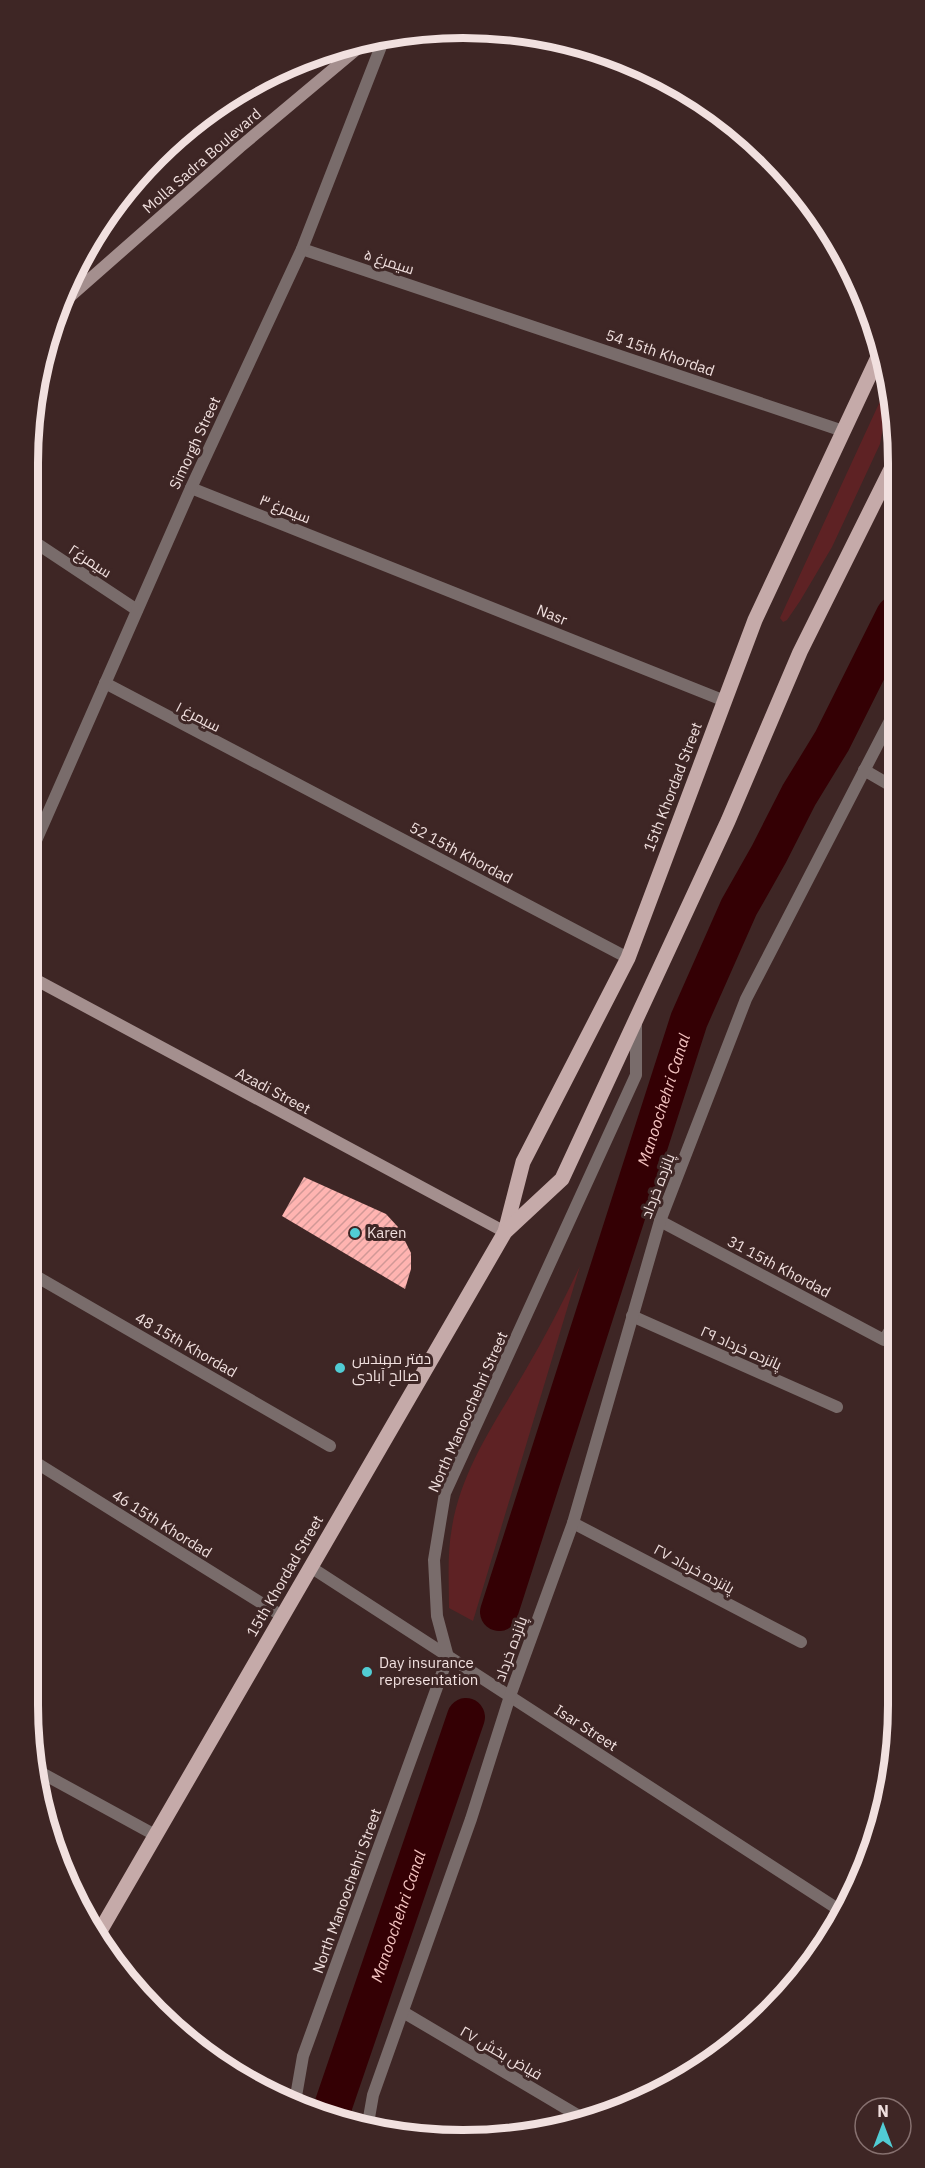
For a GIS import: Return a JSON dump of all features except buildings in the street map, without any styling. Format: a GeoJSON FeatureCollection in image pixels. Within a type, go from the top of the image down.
{"type":"FeatureCollection","features":[{"type":"Feature","properties":{"kind":"main road","name":"Molla Sadra Boulevard"},"geometry":{"type":"LineString","coordinates":[[72,294],[240,147],[354,52]]}},
{"type":"Feature","properties":{"kind":"main road","name":"15th Khordad Street"},"geometry":{"type":"LineString","coordinates":[[101,1929],[505,1232],[523,1162],[628,958],[755,620],[875,363]]}},
{"type":"Feature","properties":{"kind":"main road","name":"15th Khordad Street"},"geometry":{"type":"LineString","coordinates":[[505,1232],[562,1179],[728,821],[800,652],[888,475]]}},
{"type":"Feature","properties":{"kind":"main road","name":"Azadi Street"},"geometry":{"type":"LineString","coordinates":[[38,981],[505,1232]]}},
{"type":"Feature","properties":{"kind":"street","name":"Simorgh Street"},"geometry":{"type":"LineString","coordinates":[[38,836],[191,488],[302,249],[381,46]]}},
{"type":"Feature","properties":{"kind":"street","name":"سیمرغ ۵"},"geometry":{"type":"LineString","coordinates":[[302,249],[468,304]]}},
{"type":"Feature","properties":{"kind":"street","name":"54 15th Khordad"},"geometry":{"type":"LineString","coordinates":[[468,304],[843,431]]}},
{"type":"Feature","properties":{"kind":"street","name":"سیمرغ ۳"},"geometry":{"type":"LineString","coordinates":[[191,488],[368,558]]}},
{"type":"Feature","properties":{"kind":"street","name":"سیمرغ۲"},"geometry":{"type":"LineString","coordinates":[[38,544],[137,610]]}},
{"type":"Feature","properties":{"kind":"street","name":"Nasr"},"geometry":{"type":"LineString","coordinates":[[368,558],[725,701]]}},
{"type":"Feature","properties":{"kind":"street","name":"سیمرغ ۱"},"geometry":{"type":"LineString","coordinates":[[105,683],[279,776]]}},
{"type":"Feature","properties":{"kind":"street","name":"پانزده خرداد"},"geometry":{"type":"LineString","coordinates":[[510,1696],[573,1522],[660,1221],[746,999],[888,724]]}},
{"type":"Feature","properties":{"kind":"street"},"geometry":{"type":"LineString","coordinates":[[864,770],[888,784]]}},
{"type":"Feature","properties":{"kind":"street","name":"52 15th Khordad"},"geometry":{"type":"LineString","coordinates":[[279,776],[628,958]]}},
{"type":"Feature","properties":{"kind":"street","name":"North Manoochehri Street"},"geometry":{"type":"LineString","coordinates":[[296,2096],[303,2056],[448,1657],[437,1616],[434,1560],[445,1493],[636,1075],[636,1018]]}},
{"type":"Feature","properties":{"kind":"street","name":"31 15th Khordad"},"geometry":{"type":"LineString","coordinates":[[660,1221],[884,1340],[888,1334]]}},
{"type":"Feature","properties":{"kind":"street","name":"48 15th Khordad"},"geometry":{"type":"LineString","coordinates":[[38,1277],[330,1446]]}},
{"type":"Feature","properties":{"kind":"street","name":"پانزده خرداد ۲۹"},"geometry":{"type":"LineString","coordinates":[[632,1316],[837,1407]]}},
{"type":"Feature","properties":{"kind":"street","name":"46 15th Khordad"},"geometry":{"type":"LineString","coordinates":[[38,1464],[282,1616]]}},
{"type":"Feature","properties":{"kind":"street","name":"پانزده خرداد ۲۷"},"geometry":{"type":"LineString","coordinates":[[573,1522],[801,1642]]}},
{"type":"Feature","properties":{"kind":"street","name":"Isar Street"},"geometry":{"type":"LineString","coordinates":[[312,1568],[836,1908]]}},
{"type":"Feature","properties":{"kind":"street"},"geometry":{"type":"LineString","coordinates":[[369,2119],[373,2095],[471,1819],[510,1696]]}},
{"type":"Feature","properties":{"kind":"street"},"geometry":{"type":"LineString","coordinates":[[43,1774],[155,1835]]}},
{"type":"Feature","properties":{"kind":"street","name":"فیاض بخش ۲۷"},"geometry":{"type":"LineString","coordinates":[[403,2012],[577,2115]]}},
{"type":"Feature","properties":{"kind":"shaded area"},"geometry":{"type":"Polygon","coordinates":[[[882,397],[885,417],[880,444],[832,547],[787,620],[783,622],[780,618],[882,397]]]}},
{"type":"Feature","properties":{"kind":"shaded area"},"geometry":{"type":"Polygon","coordinates":[[[580,1266],[473,1621],[449,1608],[449,1547],[457,1505],[481,1446],[540,1345],[580,1266]]]}},
{"type":"Feature","properties":{"kind":"waterway","name":"Manoochehri Canal"},"geometry":{"type":"LineString","coordinates":[[499,1612],[689,1020],[739,907],[799,795],[832,741],[888,629]]}},
{"type":"Feature","properties":{"kind":"waterway","name":"Manoochehri Canal"},"geometry":{"type":"LineString","coordinates":[[332,2110],[466,1717]]}},
{"type":"Feature","properties":{"kind":"place","name":"Karen"},"geometry":{"type":"Point","coordinates":[355,1233]}},
{"type":"Feature","properties":{"kind":"place","name":"دفتر مهندس صالح آبادی"},"geometry":{"type":"Point","coordinates":[340,1368]}},
{"type":"Feature","properties":{"kind":"place","name":"Day insurance representation"},"geometry":{"type":"Point","coordinates":[367,1672]}}]}
